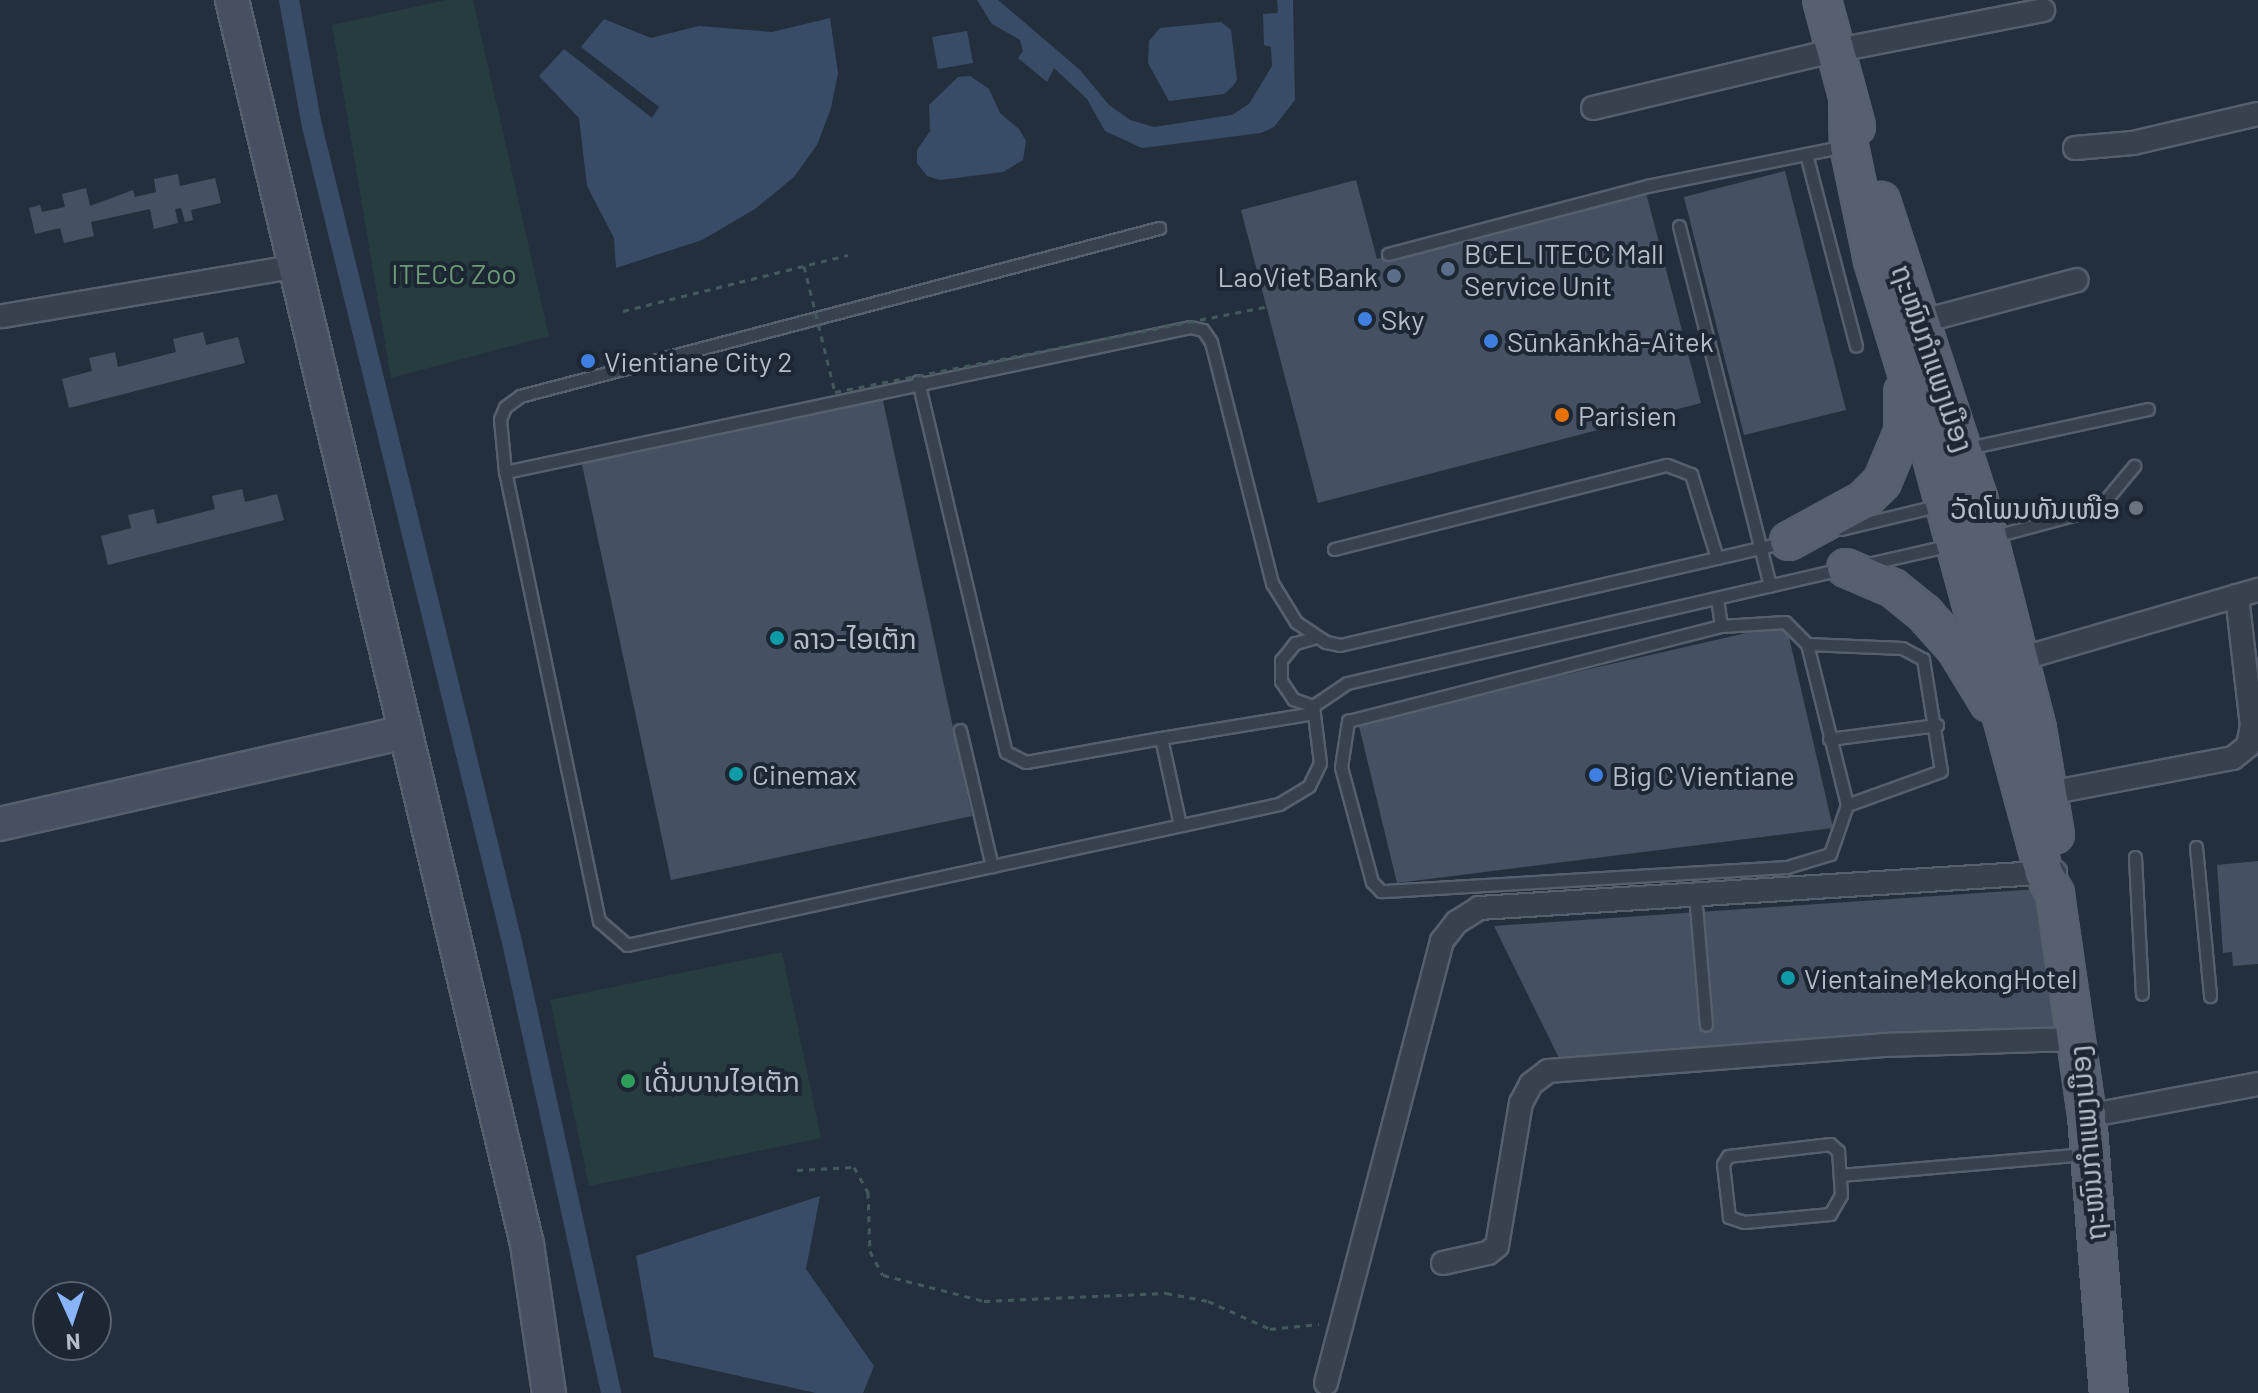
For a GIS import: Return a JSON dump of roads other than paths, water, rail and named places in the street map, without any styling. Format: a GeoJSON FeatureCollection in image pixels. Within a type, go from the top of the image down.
{"type":"FeatureCollection","features":[{"type":"Feature","properties":{"kind":"main road","name":"ຖະໜົນກຳແພງເມືອງ"},"geometry":{"type":"LineString","coordinates":[[1822,0],[1856,144],[1873,261],[1901,354],[1962,500],[2009,737],[2053,879]]}},
{"type":"Feature","properties":{"kind":"main road","name":"ຖະໜົນກຳແພງເມືອງ"},"geometry":{"type":"LineString","coordinates":[[1856,144],[1964,449],[1962,500]]}},
{"type":"Feature","properties":{"kind":"main road"},"geometry":{"type":"LineString","coordinates":[[1776,544],[1864,500],[1882,482],[1903,432],[1901,354]]}},
{"type":"Feature","properties":{"kind":"main road","name":"ຖະໜົນກຳແພງເມືອງ"},"geometry":{"type":"LineString","coordinates":[[1972,541],[2020,659],[2049,793],[2053,879],[2087,1116],[2109,1393]]}},
{"type":"Feature","properties":{"kind":"main road"},"geometry":{"type":"LineString","coordinates":[[1846,568],[1893,588],[1924,613],[1956,649],[2009,737]]}},
{"type":"Feature","properties":{"kind":"street"},"geometry":{"type":"LineString","coordinates":[[232,0],[527,1244],[549,1393]]}},
{"type":"Feature","properties":{"kind":"street"},"geometry":{"type":"LineString","coordinates":[[1593,108],[1833,51],[2043,10]]}},
{"type":"Feature","properties":{"kind":"street"},"geometry":{"type":"LineString","coordinates":[[2075,148],[2133,143],[2258,114]]}},
{"type":"Feature","properties":{"kind":"street"},"geometry":{"type":"LineString","coordinates":[[1,313],[294,267]]}},
{"type":"Feature","properties":{"kind":"street"},"geometry":{"type":"LineString","coordinates":[[1919,322],[2077,280]]}},
{"type":"Feature","properties":{"kind":"street"},"geometry":{"type":"LineString","coordinates":[[2020,659],[2248,593],[2252,726],[2248,746],[2233,758],[2049,793]]}},
{"type":"Feature","properties":{"kind":"street"},"geometry":{"type":"LineString","coordinates":[[0,824],[406,732]]}},
{"type":"Feature","properties":{"kind":"street"},"geometry":{"type":"LineString","coordinates":[[1326,1383],[1442,941],[1457,922],[1479,908],[1695,894],[1787,878],[2053,879]]}},
{"type":"Feature","properties":{"kind":"street"},"geometry":{"type":"LineString","coordinates":[[1443,1263],[1488,1253],[1497,1246],[1521,1103],[1531,1084],[1548,1071],[1884,1045],[2077,1039]]}},
{"type":"Feature","properties":{"kind":"street"},"geometry":{"type":"LineString","coordinates":[[2087,1116],[2258,1084]]}},
{"type":"Feature","properties":{"kind":"lane"},"geometry":{"type":"LineString","coordinates":[[1388,254],[1647,186],[1856,144]]}},
{"type":"Feature","properties":{"kind":"lane"},"geometry":{"type":"LineString","coordinates":[[1806,154],[1856,346]]}},
{"type":"Feature","properties":{"kind":"lane"},"geometry":{"type":"LineString","coordinates":[[1679,226],[1776,544],[1770,586]]}},
{"type":"Feature","properties":{"kind":"lane"},"geometry":{"type":"LineString","coordinates":[[1159,228],[520,396],[505,407],[500,419],[505,472],[599,921],[627,945],[1279,804],[1309,786],[1320,763],[1314,710]]}},
{"type":"Feature","properties":{"kind":"lane"},"geometry":{"type":"LineString","coordinates":[[505,472],[918,381],[1190,327],[1203,330],[1211,342],[1272,583],[1286,610],[1313,638]]}},
{"type":"Feature","properties":{"kind":"lane"},"geometry":{"type":"LineString","coordinates":[[918,381],[1006,752],[1026,762],[1314,710],[1347,683],[1972,541],[2099,508],[2134,466]]}},
{"type":"Feature","properties":{"kind":"lane"},"geometry":{"type":"LineString","coordinates":[[1964,449],[2148,409]]}},
{"type":"Feature","properties":{"kind":"lane"},"geometry":{"type":"LineString","coordinates":[[1334,549],[1667,465],[1691,474],[1717,558]]}},
{"type":"Feature","properties":{"kind":"lane"},"geometry":{"type":"LineString","coordinates":[[1314,710],[1293,699],[1281,681],[1281,660],[1295,643],[1313,638],[1340,645],[1962,500]]}},
{"type":"Feature","properties":{"kind":"lane"},"geometry":{"type":"LineString","coordinates":[[1717,598],[1721,626]]}},
{"type":"Feature","properties":{"kind":"lane"},"geometry":{"type":"LineString","coordinates":[[1785,622],[1807,644],[1847,805],[1830,854],[1787,878],[1381,891],[1372,882],[1341,767],[1348,721],[1721,626],[1785,622]]}},
{"type":"Feature","properties":{"kind":"lane"},"geometry":{"type":"LineString","coordinates":[[1807,644],[1902,648],[1923,659],[1937,725],[1941,771],[1847,805]]}},
{"type":"Feature","properties":{"kind":"lane"},"geometry":{"type":"LineString","coordinates":[[1829,739],[1937,725]]}},
{"type":"Feature","properties":{"kind":"lane"},"geometry":{"type":"LineString","coordinates":[[960,730],[992,866]]}},
{"type":"Feature","properties":{"kind":"lane"},"geometry":{"type":"LineString","coordinates":[[1161,738],[1180,825]]}},
{"type":"Feature","properties":{"kind":"lane"},"geometry":{"type":"LineString","coordinates":[[1320,763],[1341,767]]}},
{"type":"Feature","properties":{"kind":"lane"},"geometry":{"type":"LineString","coordinates":[[2196,847],[2210,996]]}},
{"type":"Feature","properties":{"kind":"lane"},"geometry":{"type":"LineString","coordinates":[[2135,857],[2142,994]]}},
{"type":"Feature","properties":{"kind":"lane"},"geometry":{"type":"LineString","coordinates":[[1695,894],[1706,1025]]}},
{"type":"Feature","properties":{"kind":"lane"},"geometry":{"type":"LineString","coordinates":[[1830,1144],[1838,1151],[1840,1175],[1841,1195],[1830,1214],[1744,1222],[1727,1214],[1723,1164],[1738,1152],[1830,1144]]}},
{"type":"Feature","properties":{"kind":"lane"},"geometry":{"type":"LineString","coordinates":[[1840,1175],[2088,1154]]}},
{"type":"Feature","properties":{"kind":"water"},"geometry":{"type":"Polygon","coordinates":[[[977,0],[998,0],[1080,70],[1109,105],[1130,120],[1154,127],[1232,115],[1249,104],[1272,66],[1271,47],[1264,45],[1263,14],[1278,13],[1277,0],[1293,0],[1295,100],[1274,127],[1261,133],[1142,148],[1105,131],[1087,99],[1054,68],[1047,82],[1018,58],[1023,51],[1020,40],[992,24],[977,0]]]}},
{"type":"Feature","properties":{"kind":"water"},"geometry":{"type":"Polygon","coordinates":[[[830,18],[838,73],[831,108],[817,145],[794,177],[755,209],[702,240],[616,268],[614,238],[587,186],[579,118],[539,76],[564,49],[652,118],[659,107],[581,47],[604,19],[651,38],[699,26],[772,32],[830,18]]]}},
{"type":"Feature","properties":{"kind":"water"},"geometry":{"type":"Polygon","coordinates":[[[1221,22],[1231,30],[1237,80],[1224,94],[1169,101],[1148,63],[1149,41],[1160,28],[1221,22]]]}},
{"type":"Feature","properties":{"kind":"water"},"geometry":{"type":"Polygon","coordinates":[[[967,31],[973,63],[938,69],[932,37],[967,31]]]}},
{"type":"Feature","properties":{"kind":"water"},"geometry":{"type":"Polygon","coordinates":[[[970,76],[989,89],[1000,113],[1019,129],[1026,141],[1023,160],[1003,172],[940,180],[927,176],[917,163],[917,150],[930,131],[929,105],[958,77],[970,76]]]}},
{"type":"Feature","properties":{"kind":"water"},"geometry":{"type":"Polygon","coordinates":[[[820,1196],[806,1269],[874,1366],[863,1393],[816,1393],[654,1357],[636,1256],[820,1196]]]}},
{"type":"Feature","properties":{"kind":"waterway"},"geometry":{"type":"LineString","coordinates":[[289,0],[312,126],[512,942],[611,1393]]}},
{"type":"Feature","properties":{"kind":"place","name":"BCEL ITECC Mall Service Unit"},"geometry":{"type":"Point","coordinates":[1448,269]}},
{"type":"Feature","properties":{"kind":"place","name":"LaoViet Bank"},"geometry":{"type":"Point","coordinates":[1394,276]}},
{"type":"Feature","properties":{"kind":"place","name":"Sky"},"geometry":{"type":"Point","coordinates":[1365,319]}},
{"type":"Feature","properties":{"kind":"place","name":"Sūnkānkhā-Aitek"},"geometry":{"type":"Point","coordinates":[1491,341]}},
{"type":"Feature","properties":{"kind":"place","name":"Vientiane City 2"},"geometry":{"type":"Point","coordinates":[588,361]}},
{"type":"Feature","properties":{"kind":"place","name":"Parisien"},"geometry":{"type":"Point","coordinates":[1562,415]}},
{"type":"Feature","properties":{"kind":"place","name":"ວັດໂພນທັນເໜືອ"},"geometry":{"type":"Point","coordinates":[2136,508]}},
{"type":"Feature","properties":{"kind":"place","name":"ລາວ-ໄອເຕັກ"},"geometry":{"type":"Point","coordinates":[777,638]}},
{"type":"Feature","properties":{"kind":"place","name":"Cinemax"},"geometry":{"type":"Point","coordinates":[736,774]}},
{"type":"Feature","properties":{"kind":"place","name":"Big C Vientiane"},"geometry":{"type":"Point","coordinates":[1596,775]}},
{"type":"Feature","properties":{"kind":"place","name":"VientaineMekongHotel"},"geometry":{"type":"Point","coordinates":[1788,978]}},
{"type":"Feature","properties":{"kind":"place","name":"ເດີ່ນບານໄອເຕັກ"},"geometry":{"type":"Point","coordinates":[628,1081]}},
{"type":"Feature","properties":{"kind":"park label","name":"ITECC Zoo"},"geometry":{"type":"Point","coordinates":[454,273]}}]}
